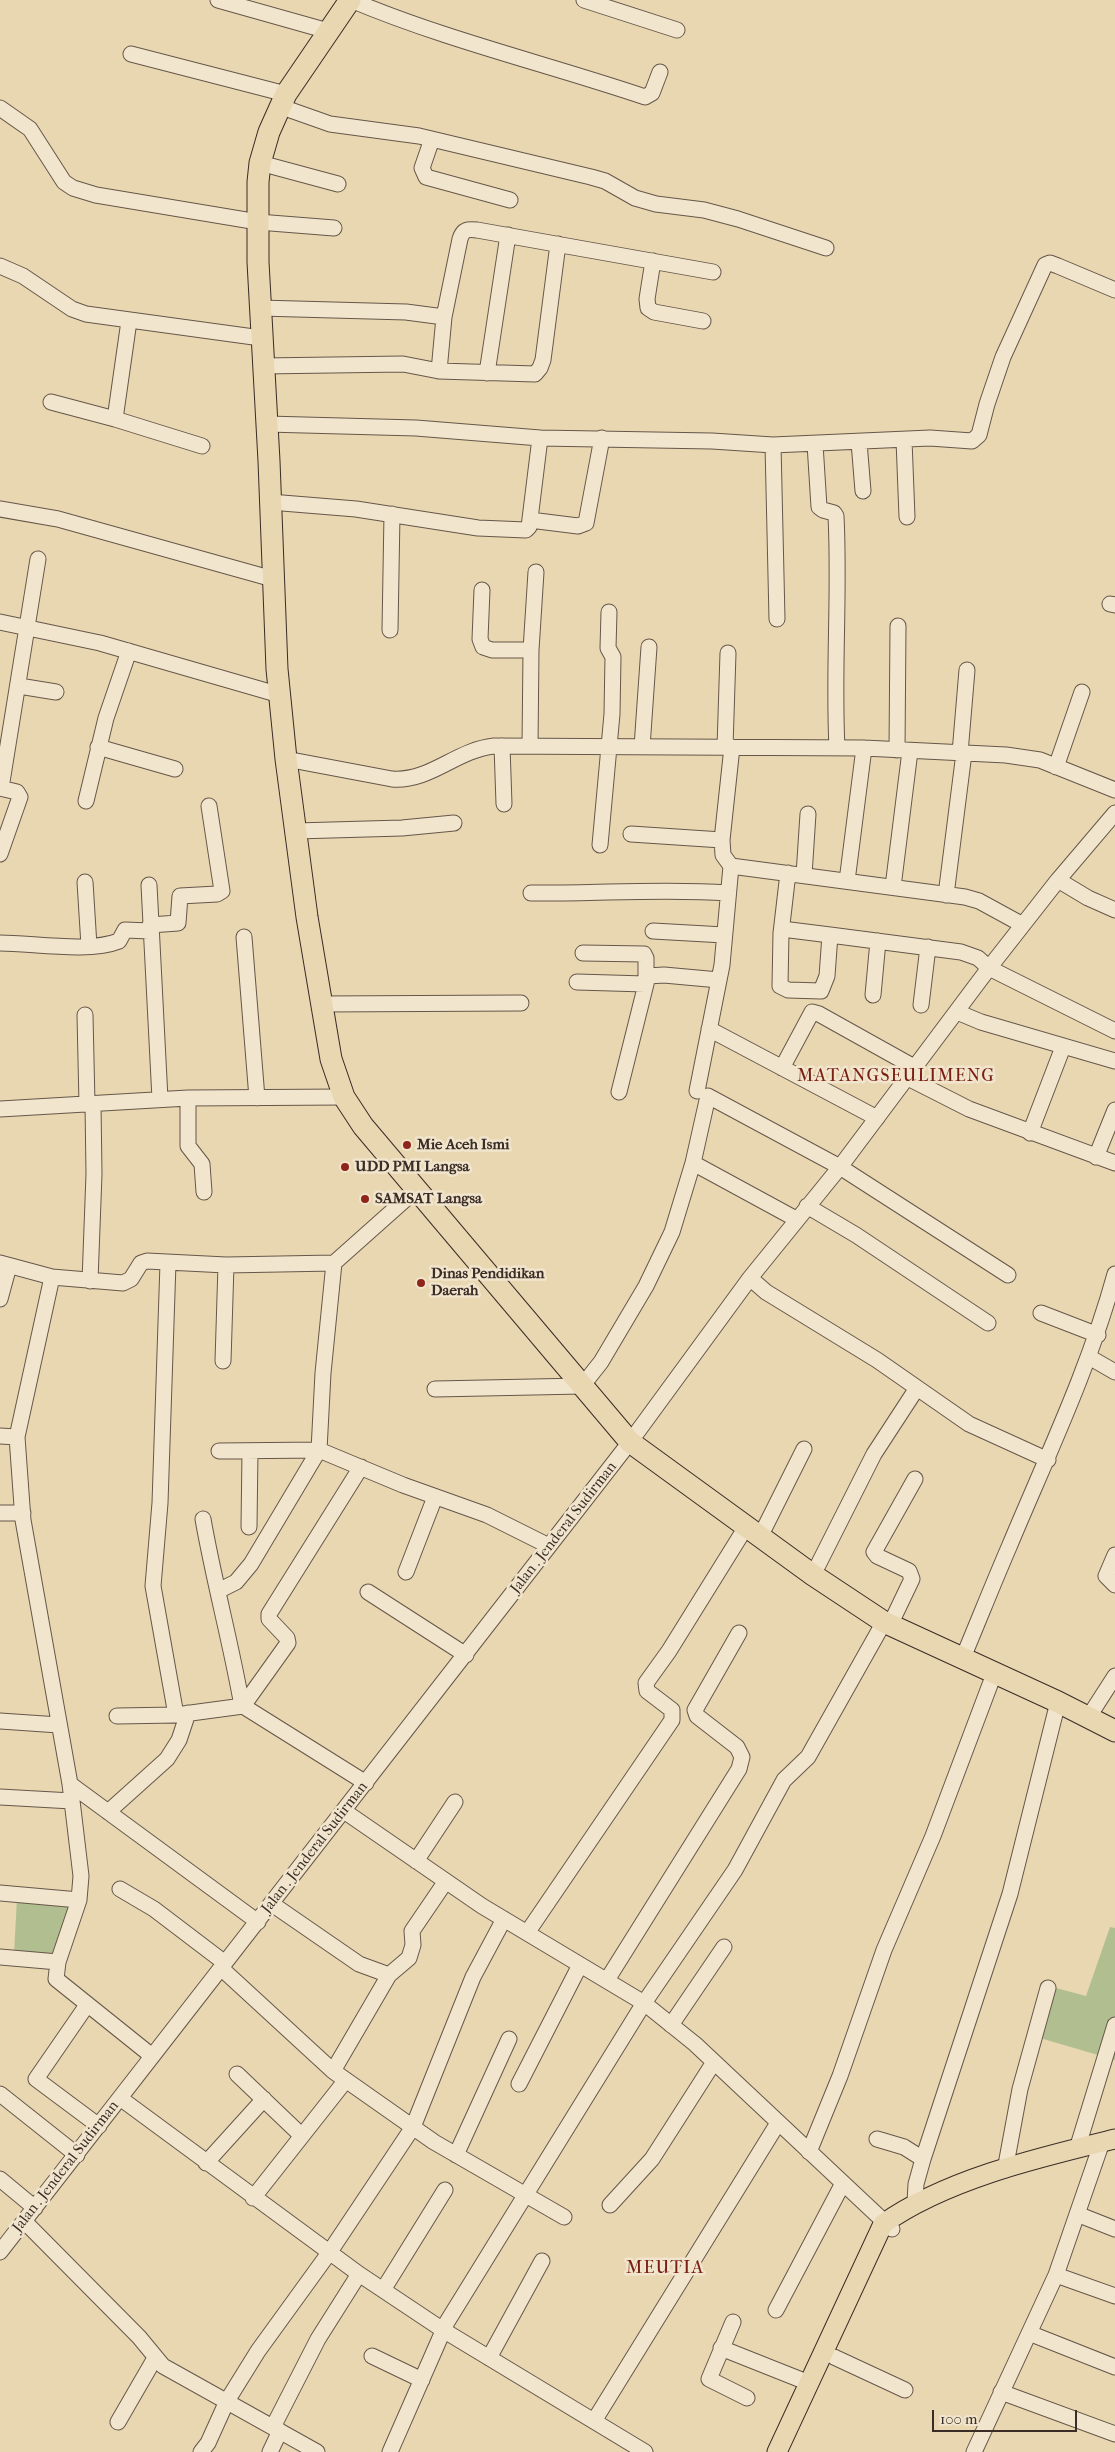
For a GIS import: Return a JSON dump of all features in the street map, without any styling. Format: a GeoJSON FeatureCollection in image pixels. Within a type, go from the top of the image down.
{"type":"FeatureCollection","features":[{"type":"Feature","properties":{"kind":"highway"},"geometry":{"type":"LineString","coordinates":[[350,0],[283,100],[260,163],[258,222],[262,366],[267,424],[273,579],[286,759],[321,1004],[331,1059],[344,1097],[363,1126],[416,1190],[630,1442],[813,1575],[887,1624],[962,1660],[1058,1702],[1115,1731]]}},
{"type":"Feature","properties":{"kind":"main road"},"geometry":{"type":"LineString","coordinates":[[786,2446],[809,2383],[890,2223],[915,2203],[959,2184],[1109,2140]]}},
{"type":"Feature","properties":{"kind":"main road"},"geometry":{"type":"LineString","coordinates":[[786,2446],[834,2357],[890,2223]]}},
{"type":"Feature","properties":{"kind":"street"},"geometry":{"type":"LineString","coordinates":[[218,0],[328,31]]}},
{"type":"Feature","properties":{"kind":"street"},"geometry":{"type":"LineString","coordinates":[[350,0],[474,45],[569,71],[648,97],[652,93],[660,72]]}},
{"type":"Feature","properties":{"kind":"street"},"geometry":{"type":"LineString","coordinates":[[584,0],[677,30]]}},
{"type":"Feature","properties":{"kind":"street"},"geometry":{"type":"LineString","coordinates":[[131,54],[283,100],[330,124],[405,133],[600,180],[628,196],[656,204],[704,210],[738,218],[826,248]]}},
{"type":"Feature","properties":{"kind":"street"},"geometry":{"type":"LineString","coordinates":[[0,108],[30,129],[57,172],[73,188],[96,195],[258,222],[334,228]]}},
{"type":"Feature","properties":{"kind":"street"},"geometry":{"type":"LineString","coordinates":[[432,139],[422,168],[426,177],[510,200]]}},
{"type":"Feature","properties":{"kind":"street"},"geometry":{"type":"LineString","coordinates":[[260,163],[338,184]]}},
{"type":"Feature","properties":{"kind":"street"},"geometry":{"type":"LineString","coordinates":[[439,371],[444,317],[463,232],[470,229],[713,272]]}},
{"type":"Feature","properties":{"kind":"street"},"geometry":{"type":"LineString","coordinates":[[487,373],[508,235]]}},
{"type":"Feature","properties":{"kind":"street"},"geometry":{"type":"LineString","coordinates":[[262,366],[402,364],[439,371],[535,374],[540,368],[558,244]]}},
{"type":"Feature","properties":{"kind":"street"},"geometry":{"type":"LineString","coordinates":[[653,261],[646,302],[648,308],[654,312],[703,320]]}},
{"type":"Feature","properties":{"kind":"street"},"geometry":{"type":"LineString","coordinates":[[267,424],[416,428],[540,438],[712,441],[773,445],[938,438],[970,442],[978,438],[1003,357],[1045,265],[1050,263],[1115,290]]}},
{"type":"Feature","properties":{"kind":"street"},"geometry":{"type":"LineString","coordinates":[[0,266],[36,283],[72,309],[86,314],[261,338]]}},
{"type":"Feature","properties":{"kind":"street"},"geometry":{"type":"LineString","coordinates":[[260,308],[406,312],[444,317]]}},
{"type":"Feature","properties":{"kind":"street"},"geometry":{"type":"LineString","coordinates":[[115,419],[129,321]]}},
{"type":"Feature","properties":{"kind":"street"},"geometry":{"type":"LineString","coordinates":[[51,402],[115,419],[202,446]]}},
{"type":"Feature","properties":{"kind":"street"},"geometry":{"type":"LineString","coordinates":[[270,502],[392,514],[447,524],[523,530],[529,528],[540,438]]}},
{"type":"Feature","properties":{"kind":"street"},"geometry":{"type":"LineString","coordinates":[[530,520],[578,526],[586,523],[602,438]]}},
{"type":"Feature","properties":{"kind":"street"},"geometry":{"type":"LineString","coordinates":[[904,440],[907,518]]}},
{"type":"Feature","properties":{"kind":"street"},"geometry":{"type":"LineString","coordinates":[[859,442],[863,492]]}},
{"type":"Feature","properties":{"kind":"street"},"geometry":{"type":"LineString","coordinates":[[815,444],[819,507],[834,513],[836,516],[839,569],[834,701],[837,748]]}},
{"type":"Feature","properties":{"kind":"street"},"geometry":{"type":"LineString","coordinates":[[773,445],[778,619]]}},
{"type":"Feature","properties":{"kind":"street"},"geometry":{"type":"LineString","coordinates":[[0,509],[58,519],[273,579]]}},
{"type":"Feature","properties":{"kind":"street"},"geometry":{"type":"LineString","coordinates":[[390,630],[392,514]]}},
{"type":"Feature","properties":{"kind":"street"},"geometry":{"type":"LineString","coordinates":[[0,854],[20,797],[17,792],[0,788],[19,686],[26,626],[38,559]]}},
{"type":"Feature","properties":{"kind":"street"},"geometry":{"type":"LineString","coordinates":[[530,746],[531,650],[536,572]]}},
{"type":"Feature","properties":{"kind":"street"},"geometry":{"type":"LineString","coordinates":[[482,590],[480,639],[483,647],[492,650],[531,650]]}},
{"type":"Feature","properties":{"kind":"street"},"geometry":{"type":"LineString","coordinates":[[600,846],[608,746],[611,734],[613,685],[613,655],[608,648],[609,612]]}},
{"type":"Feature","properties":{"kind":"street"},"geometry":{"type":"LineString","coordinates":[[0,622],[26,626],[129,651],[280,695]]}},
{"type":"Feature","properties":{"kind":"street"},"geometry":{"type":"LineString","coordinates":[[893,887],[904,750],[898,626]]}},
{"type":"Feature","properties":{"kind":"street"},"geometry":{"type":"LineString","coordinates":[[642,748],[649,647]]}},
{"type":"Feature","properties":{"kind":"street"},"geometry":{"type":"LineString","coordinates":[[86,800],[98,747],[129,651]]}},
{"type":"Feature","properties":{"kind":"street"},"geometry":{"type":"LineString","coordinates":[[697,1090],[719,980],[731,866],[723,855],[722,840],[729,747],[728,654]]}},
{"type":"Feature","properties":{"kind":"street"},"geometry":{"type":"LineString","coordinates":[[946,895],[962,753],[967,670]]}},
{"type":"Feature","properties":{"kind":"street"},"geometry":{"type":"LineString","coordinates":[[19,686],[56,692]]}},
{"type":"Feature","properties":{"kind":"street"},"geometry":{"type":"LineString","coordinates":[[1056,767],[1082,692]]}},
{"type":"Feature","properties":{"kind":"street"},"geometry":{"type":"LineString","coordinates":[[502,746],[504,804]]}},
{"type":"Feature","properties":{"kind":"street"},"geometry":{"type":"LineString","coordinates":[[98,747],[175,769]]}},
{"type":"Feature","properties":{"kind":"street"},"geometry":{"type":"LineString","coordinates":[[286,759],[392,779],[407,780],[424,776],[466,753],[486,747],[864,748],[1028,757],[1115,790]]}},
{"type":"Feature","properties":{"kind":"street"},"geometry":{"type":"LineString","coordinates":[[847,881],[864,748]]}},
{"type":"Feature","properties":{"kind":"street"},"geometry":{"type":"LineString","coordinates":[[0,943],[88,946],[117,942],[125,930],[178,923],[180,896],[222,892],[209,806]]}},
{"type":"Feature","properties":{"kind":"street","name":"Jalan . Jenderal Sudirman"},"geometry":{"type":"LineString","coordinates":[[0,2252],[630,1442],[757,1284],[796,1219],[814,1209],[845,1171],[877,1118],[914,1078],[957,1012],[989,968],[1058,880],[1115,813]]}},
{"type":"Feature","properties":{"kind":"street"},"geometry":{"type":"LineString","coordinates":[[804,875],[808,814]]}},
{"type":"Feature","properties":{"kind":"street"},"geometry":{"type":"LineString","coordinates":[[296,832],[402,828],[454,823]]}},
{"type":"Feature","properties":{"kind":"street"},"geometry":{"type":"LineString","coordinates":[[631,834],[722,840]]}},
{"type":"Feature","properties":{"kind":"street"},"geometry":{"type":"LineString","coordinates":[[731,866],[893,887],[979,901],[1023,925]]}},
{"type":"Feature","properties":{"kind":"street"},"geometry":{"type":"LineString","coordinates":[[788,873],[782,929],[780,984],[782,988],[816,992],[822,990],[826,976],[830,935]]}},
{"type":"Feature","properties":{"kind":"street"},"geometry":{"type":"LineString","coordinates":[[1058,880],[1088,898],[1115,910]]}},
{"type":"Feature","properties":{"kind":"street"},"geometry":{"type":"LineString","coordinates":[[85,882],[88,946]]}},
{"type":"Feature","properties":{"kind":"street"},"geometry":{"type":"LineString","coordinates":[[149,885],[160,1099]]}},
{"type":"Feature","properties":{"kind":"street"},"geometry":{"type":"LineString","coordinates":[[531,893],[601,893],[678,889],[728,893]]}},
{"type":"Feature","properties":{"kind":"street"},"geometry":{"type":"LineString","coordinates":[[782,929],[928,947],[975,956],[989,968],[1115,1031]]}},
{"type":"Feature","properties":{"kind":"street"},"geometry":{"type":"LineString","coordinates":[[653,931],[724,935]]}},
{"type":"Feature","properties":{"kind":"street"},"geometry":{"type":"LineString","coordinates":[[244,937],[256,1098]]}},
{"type":"Feature","properties":{"kind":"street"},"geometry":{"type":"LineString","coordinates":[[873,995],[878,941]]}},
{"type":"Feature","properties":{"kind":"street"},"geometry":{"type":"LineString","coordinates":[[921,1005],[928,947]]}},
{"type":"Feature","properties":{"kind":"street"},"geometry":{"type":"LineString","coordinates":[[582,953],[645,955],[646,981],[619,1092]]}},
{"type":"Feature","properties":{"kind":"street"},"geometry":{"type":"LineString","coordinates":[[577,982],[646,981],[655,974],[719,980]]}},
{"type":"Feature","properties":{"kind":"street"},"geometry":{"type":"LineString","coordinates":[[321,1004],[520,1003]]}},
{"type":"Feature","properties":{"kind":"street"},"geometry":{"type":"LineString","coordinates":[[782,1068],[812,1012],[819,1014],[944,1098],[1030,1134],[1115,1163]]}},
{"type":"Feature","properties":{"kind":"street"},"geometry":{"type":"LineString","coordinates":[[957,1012],[981,1022],[1063,1047],[1114,1058]]}},
{"type":"Feature","properties":{"kind":"street"},"geometry":{"type":"LineString","coordinates":[[85,1015],[94,1174],[90,1281]]}},
{"type":"Feature","properties":{"kind":"street"},"geometry":{"type":"LineString","coordinates":[[708,1029],[877,1118]]}},
{"type":"Feature","properties":{"kind":"street"},"geometry":{"type":"LineString","coordinates":[[1030,1134],[1063,1047]]}},
{"type":"Feature","properties":{"kind":"street"},"geometry":{"type":"LineString","coordinates":[[435,1389],[582,1386],[601,1362],[646,1286],[672,1232],[693,1163],[708,1096],[845,1171],[1008,1275]]}},
{"type":"Feature","properties":{"kind":"street"},"geometry":{"type":"LineString","coordinates":[[0,1109],[188,1098],[344,1097]]}},
{"type":"Feature","properties":{"kind":"street"},"geometry":{"type":"LineString","coordinates":[[188,1098],[188,1146],[202,1164],[204,1192]]}},
{"type":"Feature","properties":{"kind":"street"},"geometry":{"type":"LineString","coordinates":[[1096,1157],[1115,1110]]}},
{"type":"Feature","properties":{"kind":"street"},"geometry":{"type":"LineString","coordinates":[[693,1163],[796,1219]]}},
{"type":"Feature","properties":{"kind":"street"},"geometry":{"type":"LineString","coordinates":[[0,1300],[4,1265],[52,1277],[127,1282],[142,1263],[226,1265],[334,1263],[416,1190]]}},
{"type":"Feature","properties":{"kind":"street"},"geometry":{"type":"LineString","coordinates":[[814,1209],[872,1245],[988,1323]]}},
{"type":"Feature","properties":{"kind":"street"},"geometry":{"type":"LineString","coordinates":[[108,1812],[167,1759],[180,1740],[182,1714],[153,1586],[160,1503],[168,1263]]}},
{"type":"Feature","properties":{"kind":"street"},"geometry":{"type":"LineString","coordinates":[[218,1591],[236,1582],[251,1564],[319,1450],[323,1373],[334,1263]]}},
{"type":"Feature","properties":{"kind":"street"},"geometry":{"type":"LineString","coordinates":[[223,1361],[226,1265]]}},
{"type":"Feature","properties":{"kind":"street"},"geometry":{"type":"LineString","coordinates":[[962,1660],[1009,1546],[1048,1460],[1098,1335],[1115,1274]]}},
{"type":"Feature","properties":{"kind":"street"},"geometry":{"type":"LineString","coordinates":[[52,1277],[17,1437],[22,1513],[70,1784],[81,1876],[79,1900],[58,1962],[56,1978],[58,1982],[152,2056]]}},
{"type":"Feature","properties":{"kind":"street"},"geometry":{"type":"LineString","coordinates":[[757,1284],[877,1360],[969,1424],[1048,1460]]}},
{"type":"Feature","properties":{"kind":"street"},"geometry":{"type":"LineString","coordinates":[[1041,1314],[1098,1335]]}},
{"type":"Feature","properties":{"kind":"street"},"geometry":{"type":"LineString","coordinates":[[1089,1357],[1115,1372]]}},
{"type":"Feature","properties":{"kind":"street"},"geometry":{"type":"LineString","coordinates":[[813,1575],[874,1454],[917,1388]]}},
{"type":"Feature","properties":{"kind":"street"},"geometry":{"type":"LineString","coordinates":[[0,1436],[17,1437]]}},
{"type":"Feature","properties":{"kind":"street"},"geometry":{"type":"LineString","coordinates":[[527,1933],[672,1720],[672,1710],[647,1690],[646,1683],[753,1532],[804,1449]]}},
{"type":"Feature","properties":{"kind":"street"},"geometry":{"type":"LineString","coordinates":[[219,1451],[319,1450],[435,1497],[487,1515],[549,1546]]}},
{"type":"Feature","properties":{"kind":"street"},"geometry":{"type":"LineString","coordinates":[[249,1527],[250,1451]]}},
{"type":"Feature","properties":{"kind":"street"},"geometry":{"type":"LineString","coordinates":[[242,1706],[288,1642],[288,1638],[270,1620],[269,1614],[361,1467]]}},
{"type":"Feature","properties":{"kind":"street"},"geometry":{"type":"LineString","coordinates":[[390,2452],[443,2330],[524,2195],[644,2003],[735,1870],[784,1780],[808,1757],[912,1579],[912,1574],[909,1571],[877,1556],[875,1550],[915,1479]]}},
{"type":"Feature","properties":{"kind":"street"},"geometry":{"type":"LineString","coordinates":[[406,1572],[435,1497]]}},
{"type":"Feature","properties":{"kind":"street"},"geometry":{"type":"LineString","coordinates":[[0,1513],[22,1513]]}},
{"type":"Feature","properties":{"kind":"street"},"geometry":{"type":"LineString","coordinates":[[203,1519],[234,1658],[242,1706]]}},
{"type":"Feature","properties":{"kind":"street"},"geometry":{"type":"LineString","coordinates":[[1115,1556],[1106,1576],[1115,1585]]}},
{"type":"Feature","properties":{"kind":"street"},"geometry":{"type":"LineString","coordinates":[[368,1592],[466,1655]]}},
{"type":"Feature","properties":{"kind":"street"},"geometry":{"type":"LineString","coordinates":[[608,1980],[739,1769],[742,1757],[737,1747],[697,1716],[695,1710],[739,1633]]}},
{"type":"Feature","properties":{"kind":"street"},"geometry":{"type":"LineString","coordinates":[[808,2152],[840,2076],[884,1950],[933,1836],[994,1674]]}},
{"type":"Feature","properties":{"kind":"street"},"geometry":{"type":"LineString","coordinates":[[1088,1718],[1115,1676]]}},
{"type":"Feature","properties":{"kind":"street"},"geometry":{"type":"LineString","coordinates":[[915,2203],[916,2184],[923,2158],[1010,1894],[1058,1702]]}},
{"type":"Feature","properties":{"kind":"street"},"geometry":{"type":"LineString","coordinates":[[117,1716],[182,1714],[242,1706],[366,1783]]}},
{"type":"Feature","properties":{"kind":"street"},"geometry":{"type":"LineString","coordinates":[[0,1721],[59,1725]]}},
{"type":"Feature","properties":{"kind":"street"},"geometry":{"type":"LineString","coordinates":[[70,1784],[258,1922]]}},
{"type":"Feature","properties":{"kind":"street"},"geometry":{"type":"LineString","coordinates":[[0,1798],[72,1801]]}},
{"type":"Feature","properties":{"kind":"street"},"geometry":{"type":"LineString","coordinates":[[416,1861],[455,1802]]}},
{"type":"Feature","properties":{"kind":"street"},"geometry":{"type":"LineString","coordinates":[[344,1811],[504,1919],[644,2003],[714,2062],[842,2185],[890,2223]]}},
{"type":"Feature","properties":{"kind":"street"},"geometry":{"type":"LineString","coordinates":[[333,2071],[389,1975],[408,1958],[413,1945],[412,1931],[446,1881]]}},
{"type":"Feature","properties":{"kind":"street"},"geometry":{"type":"LineString","coordinates":[[120,1889],[160,1914],[223,1965],[333,2071],[456,2155],[564,2217]]}},
{"type":"Feature","properties":{"kind":"street"},"geometry":{"type":"LineString","coordinates":[[0,1893],[79,1900]]}},
{"type":"Feature","properties":{"kind":"street"},"geometry":{"type":"LineString","coordinates":[[272,1904],[359,1964],[389,1975]]}},
{"type":"Feature","properties":{"kind":"street"},"geometry":{"type":"LineString","coordinates":[[201,2452],[208,2443],[227,2402],[258,2351],[329,2254],[413,2127],[473,1977],[504,1919]]}},
{"type":"Feature","properties":{"kind":"street"},"geometry":{"type":"LineString","coordinates":[[671,2025],[724,1947]]}},
{"type":"Feature","properties":{"kind":"street"},"geometry":{"type":"LineString","coordinates":[[0,1957],[58,1962]]}},
{"type":"Feature","properties":{"kind":"street"},"geometry":{"type":"LineString","coordinates":[[519,2084],[580,1965]]}},
{"type":"Feature","properties":{"kind":"street"},"geometry":{"type":"LineString","coordinates":[[1005,2170],[1020,2089],[1048,1988]]}},
{"type":"Feature","properties":{"kind":"street"},"geometry":{"type":"LineString","coordinates":[[87,2005],[36,2079],[99,2126]]}},
{"type":"Feature","properties":{"kind":"street"},"geometry":{"type":"LineString","coordinates":[[1077,2148],[1115,2025]]}},
{"type":"Feature","properties":{"kind":"street"},"geometry":{"type":"LineString","coordinates":[[456,2155],[509,2039]]}},
{"type":"Feature","properties":{"kind":"street"},"geometry":{"type":"LineString","coordinates":[[610,2205],[652,2159],[714,2062]]}},
{"type":"Feature","properties":{"kind":"street"},"geometry":{"type":"LineString","coordinates":[[237,2074],[302,2136]]}},
{"type":"Feature","properties":{"kind":"street"},"geometry":{"type":"LineString","coordinates":[[253,2198],[346,2080]]}},
{"type":"Feature","properties":{"kind":"street"},"geometry":{"type":"LineString","coordinates":[[0,2094],[77,2155]]}},
{"type":"Feature","properties":{"kind":"street"},"geometry":{"type":"LineString","coordinates":[[120,2098],[329,2254],[443,2330],[645,2452]]}},
{"type":"Feature","properties":{"kind":"street"},"geometry":{"type":"LineString","coordinates":[[206,2162],[264,2099]]}},
{"type":"Feature","properties":{"kind":"street"},"geometry":{"type":"LineString","coordinates":[[594,2421],[778,2123]]}},
{"type":"Feature","properties":{"kind":"street"},"geometry":{"type":"LineString","coordinates":[[877,2139],[904,2147],[923,2158]]}},
{"type":"Feature","properties":{"kind":"street"},"geometry":{"type":"LineString","coordinates":[[974,2452],[1056,2275],[1077,2214],[1109,2140]]}},
{"type":"Feature","properties":{"kind":"street"},"geometry":{"type":"LineString","coordinates":[[0,2179],[35,2208]]}},
{"type":"Feature","properties":{"kind":"street"},"geometry":{"type":"LineString","coordinates":[[776,2310],[842,2185]]}},
{"type":"Feature","properties":{"kind":"street"},"geometry":{"type":"LineString","coordinates":[[383,2290],[445,2190]]}},
{"type":"Feature","properties":{"kind":"street"},"geometry":{"type":"LineString","coordinates":[[1077,2214],[1115,2229]]}},
{"type":"Feature","properties":{"kind":"street"},"geometry":{"type":"LineString","coordinates":[[24,2221],[139,2337],[163,2366],[317,2452]]}},
{"type":"Feature","properties":{"kind":"street"},"geometry":{"type":"LineString","coordinates":[[489,2358],[542,2261]]}},
{"type":"Feature","properties":{"kind":"street"},"geometry":{"type":"LineString","coordinates":[[270,2452],[277,2429],[318,2339],[359,2274]]}},
{"type":"Feature","properties":{"kind":"street"},"geometry":{"type":"LineString","coordinates":[[1056,2275],[1115,2296]]}},
{"type":"Feature","properties":{"kind":"street"},"geometry":{"type":"LineString","coordinates":[[733,2322],[709,2380],[747,2398]]}},
{"type":"Feature","properties":{"kind":"street"},"geometry":{"type":"LineString","coordinates":[[1029,2332],[1115,2367]]}},
{"type":"Feature","properties":{"kind":"street"},"geometry":{"type":"LineString","coordinates":[[721,2348],[809,2383]]}},
{"type":"Feature","properties":{"kind":"street"},"geometry":{"type":"LineString","coordinates":[[372,2356],[422,2380]]}},
{"type":"Feature","properties":{"kind":"street"},"geometry":{"type":"LineString","coordinates":[[834,2357],[905,2390]]}},
{"type":"Feature","properties":{"kind":"street"},"geometry":{"type":"LineString","coordinates":[[118,2422],[155,2358]]}},
{"type":"Feature","properties":{"kind":"street"},"geometry":{"type":"LineString","coordinates":[[1001,2392],[1115,2434]]}},
{"type":"Feature","properties":{"kind":"green space"},"geometry":{"type":"Polygon","coordinates":[[[17,1898],[71,1903],[55,1959],[14,1954],[17,1898]]]}},
{"type":"Feature","properties":{"kind":"green space"},"geometry":{"type":"Polygon","coordinates":[[[1110,1927],[1115,1928],[1115,2060],[1040,2038],[1056,1988],[1086,1996],[1110,1927]]]}},
{"type":"Feature","properties":{"kind":"place","name":"Mie Aceh Ismi"},"geometry":{"type":"Point","coordinates":[407,1145]}},
{"type":"Feature","properties":{"kind":"place","name":"UDD PMI Langsa"},"geometry":{"type":"Point","coordinates":[345,1167]}},
{"type":"Feature","properties":{"kind":"place","name":"SAMSAT Langsa"},"geometry":{"type":"Point","coordinates":[365,1199]}},
{"type":"Feature","properties":{"kind":"place","name":"Dinas Pendidikan Daerah"},"geometry":{"type":"Point","coordinates":[421,1283]}},
{"type":"Feature","properties":{"kind":"district","name":"MATANGSEULIMENG"},"geometry":{"type":"Point","coordinates":[896,1077]}},
{"type":"Feature","properties":{"kind":"district","name":"MEUTIA"},"geometry":{"type":"Point","coordinates":[665,2269]}}]}
